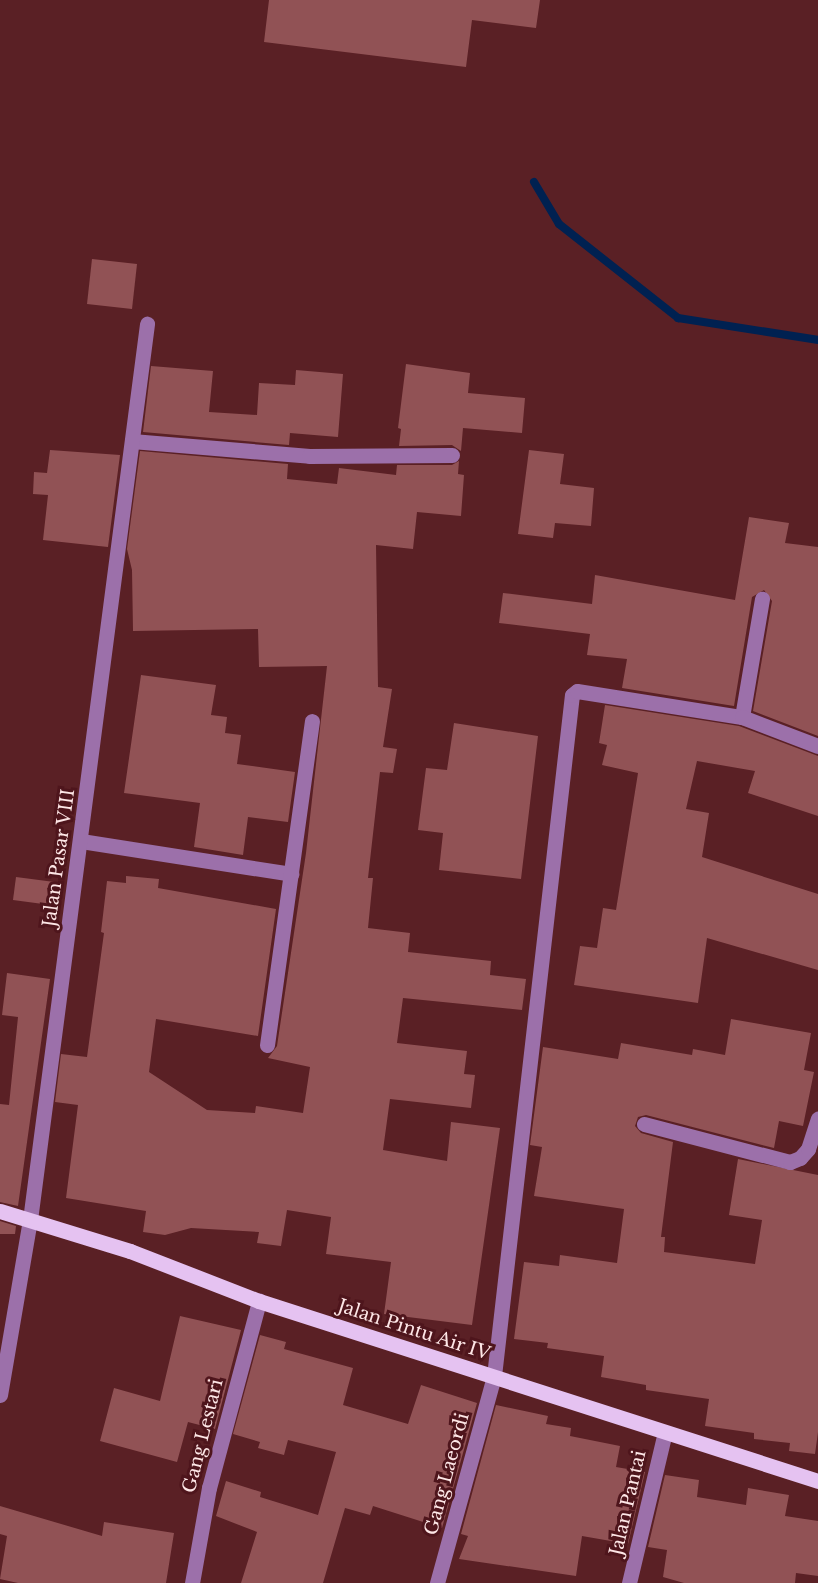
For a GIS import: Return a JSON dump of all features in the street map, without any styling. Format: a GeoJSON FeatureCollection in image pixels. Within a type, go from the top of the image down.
{"type":"FeatureCollection","features":[{"type":"Feature","properties":{"kind":"main road","name":"Jalan Pintu Air IV"},"geometry":{"type":"LineString","coordinates":[[0,1211],[130,1251],[259,1300],[818,1481]]}},
{"type":"Feature","properties":{"kind":"street","name":"Jalan Pasar VIII"},"geometry":{"type":"LineString","coordinates":[[0,1395],[30,1220],[147,324]]}},
{"type":"Feature","properties":{"kind":"street"},"geometry":{"type":"LineString","coordinates":[[132,441],[309,456],[452,454]]}},
{"type":"Feature","properties":{"kind":"street"},"geometry":{"type":"LineString","coordinates":[[742,717],[762,599]]}},
{"type":"Feature","properties":{"kind":"street","name":"Gang Laeordi"},"geometry":{"type":"LineString","coordinates":[[437,1583],[494,1376],[572,695],[577,691],[742,717],[818,746]]}},
{"type":"Feature","properties":{"kind":"street"},"geometry":{"type":"LineString","coordinates":[[267,1045],[312,721]]}},
{"type":"Feature","properties":{"kind":"street"},"geometry":{"type":"LineString","coordinates":[[81,841],[291,874]]}},
{"type":"Feature","properties":{"kind":"street"},"geometry":{"type":"LineString","coordinates":[[644,1124],[790,1162],[800,1158],[808,1149],[818,1119]]}},
{"type":"Feature","properties":{"kind":"street","name":"Gang Lestari"},"geometry":{"type":"LineString","coordinates":[[192,1583],[209,1488],[259,1300]]}},
{"type":"Feature","properties":{"kind":"street","name":"Jalan Pantai"},"geometry":{"type":"LineString","coordinates":[[629,1583],[666,1432]]}},
{"type":"Feature","properties":{"kind":"building"},"geometry":{"type":"Polygon","coordinates":[[[269,0],[540,0],[536,28],[472,20],[466,67],[264,42],[269,0]]]}},
{"type":"Feature","properties":{"kind":"building"},"geometry":{"type":"Polygon","coordinates":[[[92,259],[137,264],[132,309],[87,304],[92,259]]]}},
{"type":"Feature","properties":{"kind":"building"},"geometry":{"type":"Polygon","coordinates":[[[406,364],[470,373],[468,393],[525,398],[522,433],[463,428],[461,451],[452,445],[399,446],[401,429],[398,428],[406,364]]]}},
{"type":"Feature","properties":{"kind":"building"},"geometry":{"type":"Polygon","coordinates":[[[151,366],[213,371],[209,412],[257,415],[259,383],[295,385],[296,370],[343,374],[338,437],[290,433],[289,445],[143,432],[151,366]]]}},
{"type":"Feature","properties":{"kind":"building"},"geometry":{"type":"Polygon","coordinates":[[[50,450],[120,455],[108,547],[43,540],[48,495],[33,494],[34,472],[47,473],[50,450]]]}},
{"type":"Feature","properties":{"kind":"building"},"geometry":{"type":"Polygon","coordinates":[[[529,450],[564,454],[560,484],[594,488],[591,526],[555,523],[553,538],[518,534],[529,450]]]}},
{"type":"Feature","properties":{"kind":"building"},"geometry":{"type":"Polygon","coordinates":[[[140,451],[288,464],[287,479],[337,484],[339,468],[396,475],[397,465],[452,465],[459,461],[458,474],[464,475],[461,516],[417,512],[413,549],[376,545],[378,687],[392,689],[383,747],[397,749],[393,773],[380,772],[368,878],[373,878],[368,928],[410,933],[408,952],[491,961],[490,975],[526,979],[522,1010],[403,998],[397,1043],[467,1051],[464,1074],[475,1075],[471,1108],[390,1099],[383,1150],[447,1161],[451,1122],[500,1128],[472,1325],[384,1314],[391,1262],[326,1254],[331,1217],[287,1210],[281,1246],[257,1243],[259,1232],[191,1228],[165,1235],[143,1232],[146,1211],[66,1198],[78,1105],[55,1102],[61,1054],[87,1057],[104,933],[101,932],[107,881],[126,883],[126,876],[159,879],[158,888],[276,909],[258,1036],[156,1019],[149,1072],[207,1110],[255,1113],[256,1106],[303,1113],[310,1067],[268,1058],[277,1046],[306,853],[327,666],[259,667],[258,629],[133,631],[132,570],[127,549],[140,451]]]}},
{"type":"Feature","properties":{"kind":"building"},"geometry":{"type":"Polygon","coordinates":[[[749,517],[789,523],[785,543],[818,547],[818,736],[753,711],[772,601],[764,590],[752,597],[734,706],[622,688],[627,659],[587,655],[590,634],[499,623],[503,593],[592,604],[595,575],[735,600],[749,517]]]}},
{"type":"Feature","properties":{"kind":"building"},"geometry":{"type":"Polygon","coordinates":[[[141,675],[216,685],[211,715],[227,717],[225,733],[241,735],[237,764],[295,772],[288,822],[248,817],[243,855],[194,847],[200,803],[124,793],[141,675]]]}},
{"type":"Feature","properties":{"kind":"building"},"geometry":{"type":"Polygon","coordinates":[[[605,705],[739,726],[818,756],[818,816],[748,793],[755,771],[697,761],[686,809],[709,813],[702,857],[818,894],[818,970],[707,938],[698,1003],[574,985],[580,946],[597,948],[603,908],[616,910],[638,773],[602,765],[607,745],[599,743],[605,705]]]}},
{"type":"Feature","properties":{"kind":"building"},"geometry":{"type":"Polygon","coordinates":[[[454,723],[538,736],[521,879],[439,870],[443,833],[418,830],[426,768],[447,770],[454,723]]]}},
{"type":"Feature","properties":{"kind":"building"},"geometry":{"type":"Polygon","coordinates":[[[16,877],[62,883],[58,906],[13,900],[16,877]]]}},
{"type":"Feature","properties":{"kind":"building"},"geometry":{"type":"Polygon","coordinates":[[[7,973],[50,979],[18,1206],[0,1202],[0,1104],[9,1105],[18,1017],[2,1015],[7,973]]]}},
{"type":"Feature","properties":{"kind":"building"},"geometry":{"type":"Polygon","coordinates":[[[731,1019],[811,1033],[804,1070],[814,1072],[803,1126],[779,1121],[774,1148],[646,1115],[638,1117],[635,1126],[641,1133],[673,1142],[661,1237],[665,1237],[664,1252],[755,1264],[762,1220],[729,1215],[738,1159],[818,1175],[818,1432],[815,1454],[789,1451],[790,1443],[754,1439],[754,1433],[705,1426],[709,1399],[646,1390],[646,1385],[601,1377],[604,1356],[547,1348],[548,1343],[514,1339],[524,1262],[559,1266],[560,1255],[617,1263],[624,1209],[534,1196],[542,1147],[530,1145],[543,1047],[618,1059],[621,1043],[692,1055],[693,1049],[725,1055],[731,1019]]]}},
{"type":"Feature","properties":{"kind":"building"},"geometry":{"type":"Polygon","coordinates":[[[0,1221],[16,1226],[15,1234],[0,1234],[0,1221]]]}},
{"type":"Feature","properties":{"kind":"building"},"geometry":{"type":"Polygon","coordinates":[[[180,1316],[241,1330],[215,1429],[188,1422],[177,1462],[100,1441],[114,1388],[160,1401],[180,1316]]]}},
{"type":"Feature","properties":{"kind":"building"},"geometry":{"type":"Polygon","coordinates":[[[260,1335],[286,1342],[284,1349],[353,1368],[343,1405],[408,1424],[421,1385],[477,1403],[442,1528],[373,1506],[370,1515],[345,1508],[323,1583],[241,1583],[257,1532],[216,1516],[226,1481],[261,1492],[260,1497],[318,1515],[336,1452],[288,1440],[284,1455],[258,1448],[260,1442],[233,1434],[260,1335]]]}},
{"type":"Feature","properties":{"kind":"building"},"geometry":{"type":"Polygon","coordinates":[[[496,1405],[548,1416],[546,1424],[571,1428],[570,1436],[620,1446],[616,1467],[645,1472],[628,1544],[582,1536],[576,1576],[459,1559],[468,1536],[461,1534],[496,1405]]]}},
{"type":"Feature","properties":{"kind":"building"},"geometry":{"type":"Polygon","coordinates":[[[665,1475],[699,1480],[697,1497],[746,1505],[748,1488],[789,1495],[785,1516],[818,1521],[818,1576],[796,1573],[795,1583],[684,1583],[663,1577],[667,1550],[648,1547],[665,1475]]]}},
{"type":"Feature","properties":{"kind":"building"},"geometry":{"type":"Polygon","coordinates":[[[0,1506],[102,1536],[104,1522],[174,1533],[166,1583],[18,1583],[0,1579],[7,1536],[0,1534],[0,1506]]]}},
{"type":"Feature","properties":{"kind":"waterway"},"geometry":{"type":"LineString","coordinates":[[534,182],[559,224],[678,318],[818,340]]}}]}
